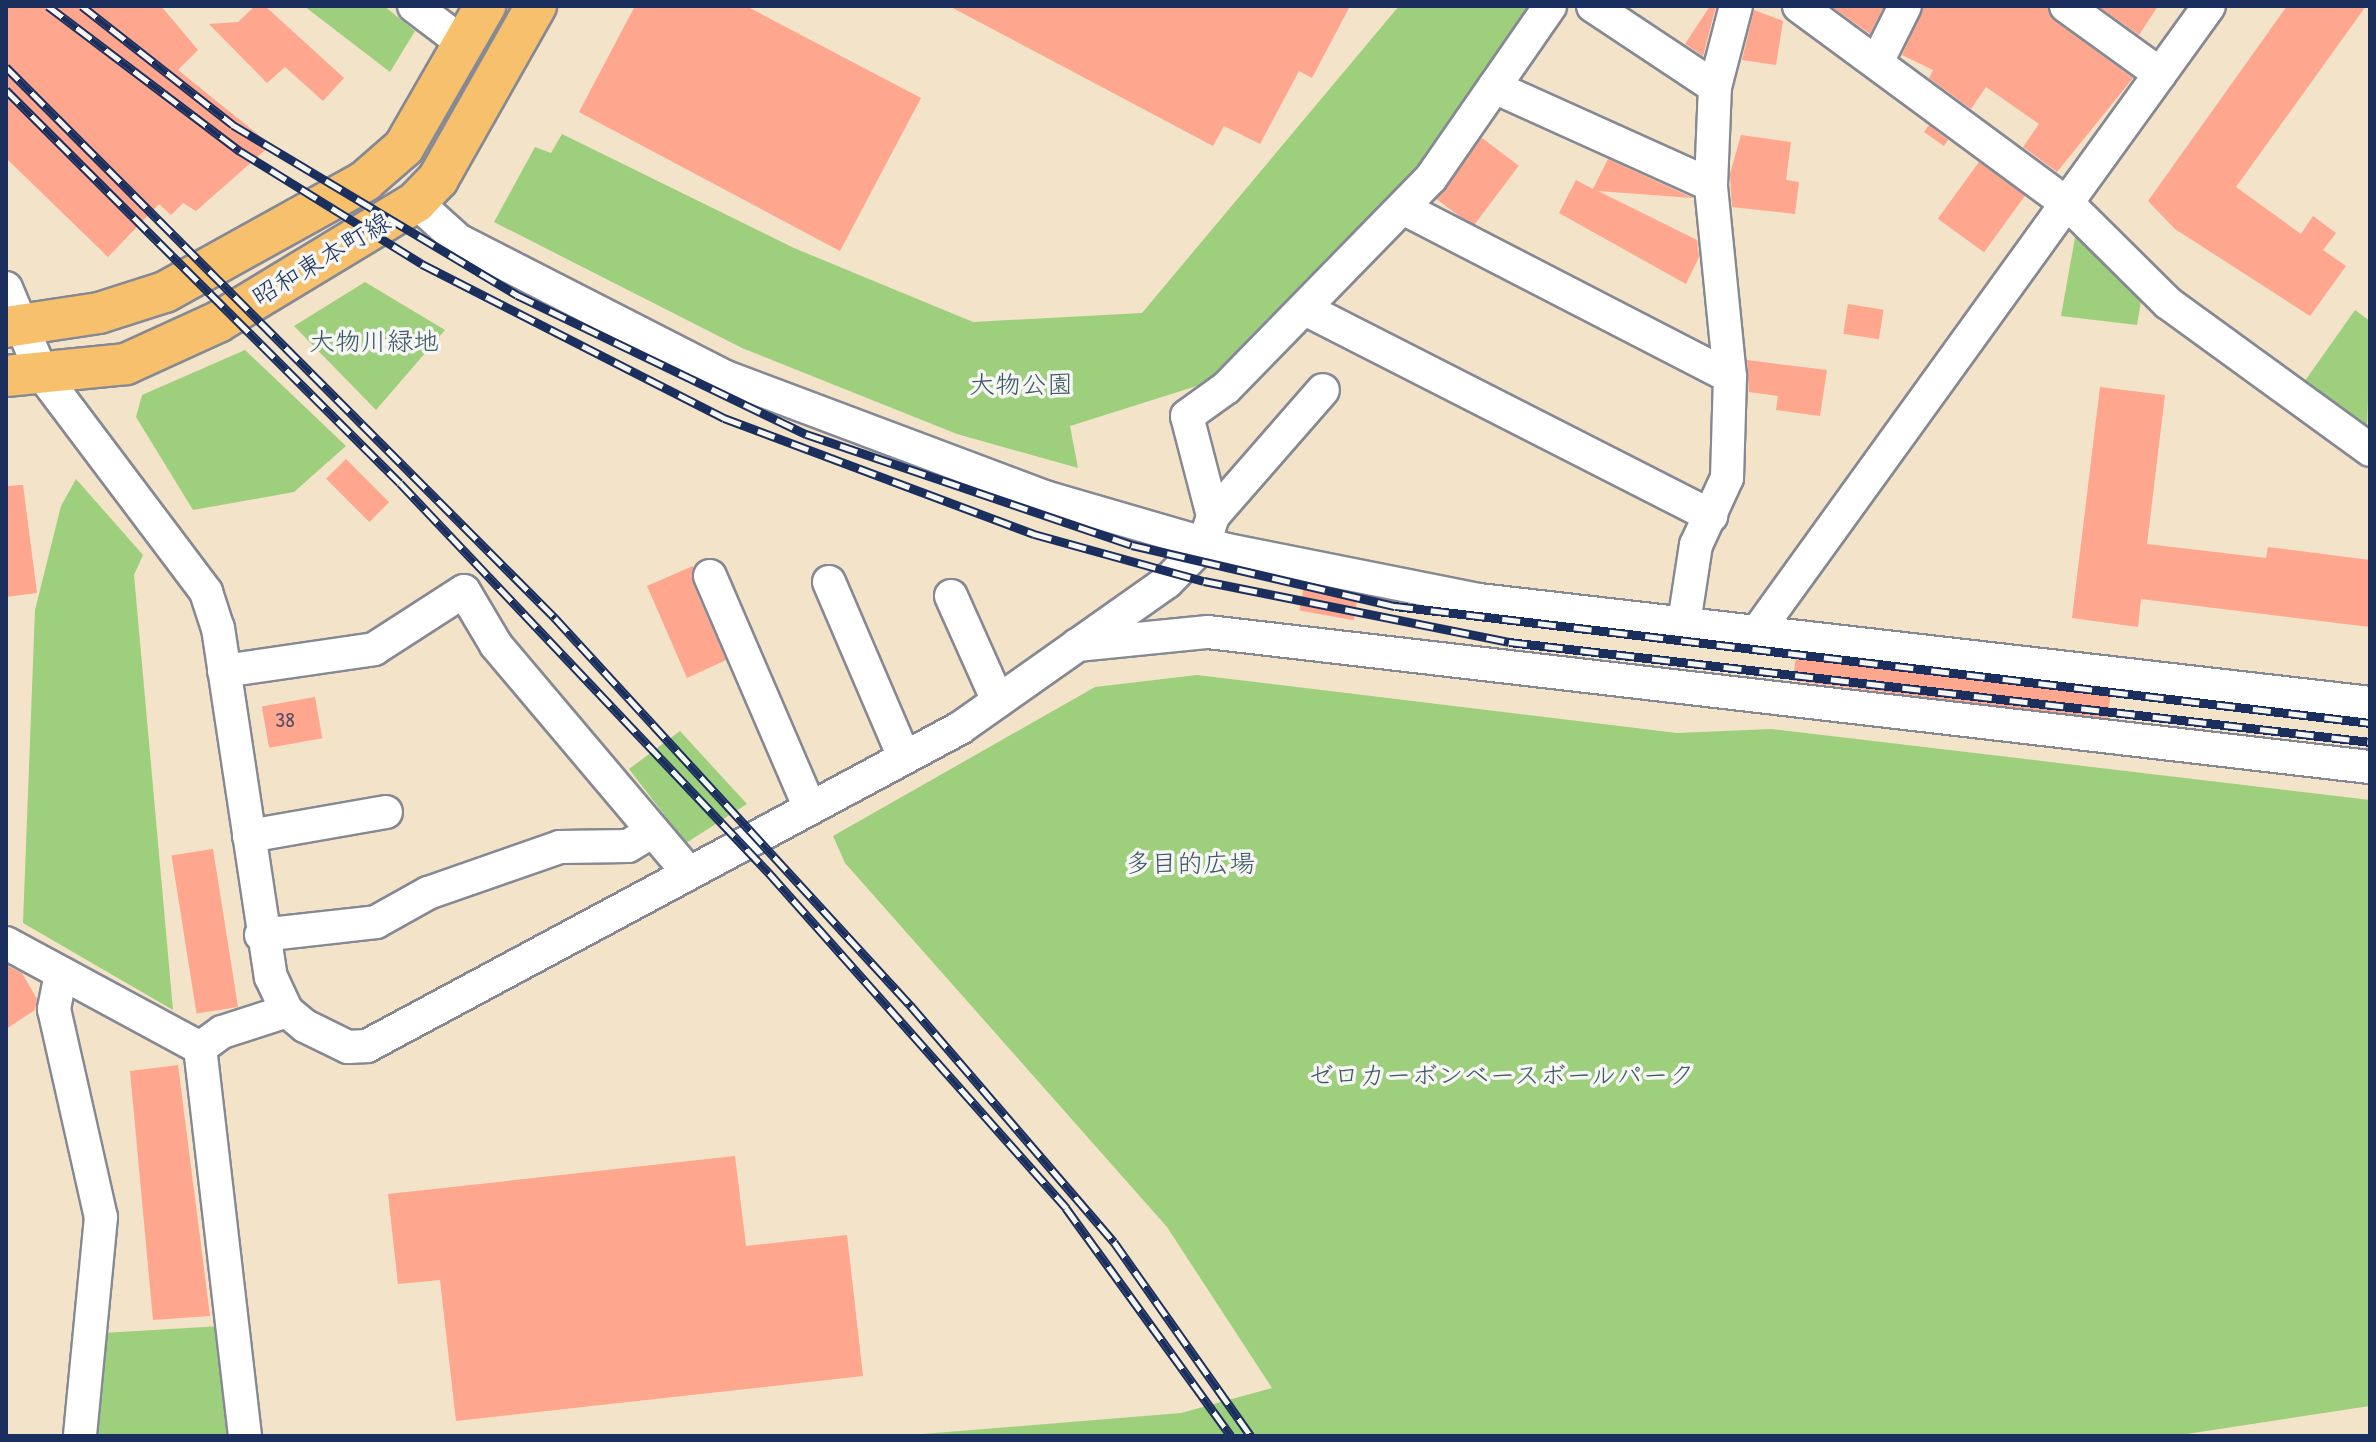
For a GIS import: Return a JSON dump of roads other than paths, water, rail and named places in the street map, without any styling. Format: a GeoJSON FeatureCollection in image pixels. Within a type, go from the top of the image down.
{"type":"FeatureCollection","features":[{"type":"Feature","properties":{"kind":"main road","name":"昭和東本町線"},"geometry":{"type":"LineString","coordinates":[[12,327],[165,292],[365,181],[404,147],[485,6]]}},
{"type":"Feature","properties":{"kind":"main road","name":"昭和東本町線"},"geometry":{"type":"LineString","coordinates":[[24,375],[126,364],[192,334],[416,202],[438,179],[536,6]]}},
{"type":"Feature","properties":{"kind":"street"},"geometry":{"type":"LineString","coordinates":[[414,6],[464,44]]}},
{"type":"Feature","properties":{"kind":"street"},"geometry":{"type":"LineString","coordinates":[[1208,530],[1187,416],[1305,309],[1403,208],[1550,6]]}},
{"type":"Feature","properties":{"kind":"street"},"geometry":{"type":"LineString","coordinates":[[1593,6],[1715,87]]}},
{"type":"Feature","properties":{"kind":"street"},"geometry":{"type":"LineString","coordinates":[[1684,623],[1696,545],[1727,478],[1730,377],[1711,185],[1715,87],[1736,6]]}},
{"type":"Feature","properties":{"kind":"street"},"geometry":{"type":"LineString","coordinates":[[1799,6],[1878,60],[2069,205],[2168,303],[2370,450]]}},
{"type":"Feature","properties":{"kind":"street"},"geometry":{"type":"LineString","coordinates":[[1878,60],[1905,6]]}},
{"type":"Feature","properties":{"kind":"street"},"geometry":{"type":"LineString","coordinates":[[2066,6],[2160,74]]}},
{"type":"Feature","properties":{"kind":"street"},"geometry":{"type":"LineString","coordinates":[[1757,632],[2069,205],[2209,6]]}},
{"type":"Feature","properties":{"kind":"street"},"geometry":{"type":"LineString","coordinates":[[1494,87],[1711,185]]}},
{"type":"Feature","properties":{"kind":"street"},"geometry":{"type":"LineString","coordinates":[[416,202],[458,240],[726,377],[914,452],[1208,530],[1394,586],[1757,632],[2370,703]]}},
{"type":"Feature","properties":{"kind":"street"},"geometry":{"type":"LineString","coordinates":[[1403,208],[1730,377]]}},
{"type":"Feature","properties":{"kind":"street"},"geometry":{"type":"LineString","coordinates":[[6,288],[24,375],[189,563],[210,604],[224,671],[261,935],[287,1011],[348,1047],[383,1041],[688,872],[904,757],[998,701],[1070,646],[1167,582],[1323,390]]}},
{"type":"Feature","properties":{"kind":"street"},"geometry":{"type":"LineString","coordinates":[[1305,309],[1711,516]]}},
{"type":"Feature","properties":{"kind":"street"},"geometry":{"type":"LineString","coordinates":[[710,576],[810,808]]}},
{"type":"Feature","properties":{"kind":"street"},"geometry":{"type":"LineString","coordinates":[[829,582],[904,757]]}},
{"type":"Feature","properties":{"kind":"street"},"geometry":{"type":"LineString","coordinates":[[224,671],[374,649],[464,591],[496,645],[688,872]]}},
{"type":"Feature","properties":{"kind":"street"},"geometry":{"type":"LineString","coordinates":[[951,596],[998,701]]}},
{"type":"Feature","properties":{"kind":"street"},"geometry":{"type":"LineString","coordinates":[[1070,646],[1208,632],[2370,767]]}},
{"type":"Feature","properties":{"kind":"street"},"geometry":{"type":"LineString","coordinates":[[249,836],[386,812]]}},
{"type":"Feature","properties":{"kind":"street"},"geometry":{"type":"LineString","coordinates":[[261,935],[376,922],[428,893],[560,847],[628,846],[653,831]]}},
{"type":"Feature","properties":{"kind":"street"},"geometry":{"type":"LineString","coordinates":[[6,943],[200,1048]]}},
{"type":"Feature","properties":{"kind":"street"},"geometry":{"type":"LineString","coordinates":[[61,973],[54,1009],[101,1217],[80,1436]]}},
{"type":"Feature","properties":{"kind":"street"},"geometry":{"type":"LineString","coordinates":[[200,1048],[222,1032],[287,1011]]}},
{"type":"Feature","properties":{"kind":"street"},"geometry":{"type":"LineString","coordinates":[[200,1048],[245,1436]]}},
{"type":"Feature","properties":{"kind":"railway"},"geometry":{"type":"LineString","coordinates":[[48,6],[240,151],[422,264],[724,418],[1034,534],[1204,581],[1509,642],[2370,742]]}},
{"type":"Feature","properties":{"kind":"railway"},"geometry":{"type":"LineString","coordinates":[[82,6],[233,125],[517,295],[806,434],[1132,545],[1395,606],[2370,723]]}},
{"type":"Feature","properties":{"kind":"railway"},"geometry":{"type":"LineString","coordinates":[[6,67],[555,618],[911,1006],[1114,1242],[1251,1436]]}},
{"type":"Feature","properties":{"kind":"railway"},"geometry":{"type":"LineString","coordinates":[[6,90],[400,483],[769,873],[1066,1208],[1231,1436]]}},
{"type":"Feature","properties":{"kind":"park label","name":"大物川緑地"},"geometry":{"type":"Point","coordinates":[374,341]}},
{"type":"Feature","properties":{"kind":"park label","name":"大物公園"},"geometry":{"type":"Point","coordinates":[1021,384]}},
{"type":"Feature","properties":{"kind":"park label","name":"多目的広場"},"geometry":{"type":"Point","coordinates":[1190,863]}},
{"type":"Feature","properties":{"kind":"park label","name":"ゼロカーボンベースボールパーク"},"geometry":{"type":"Point","coordinates":[1501,1075]}}]}
